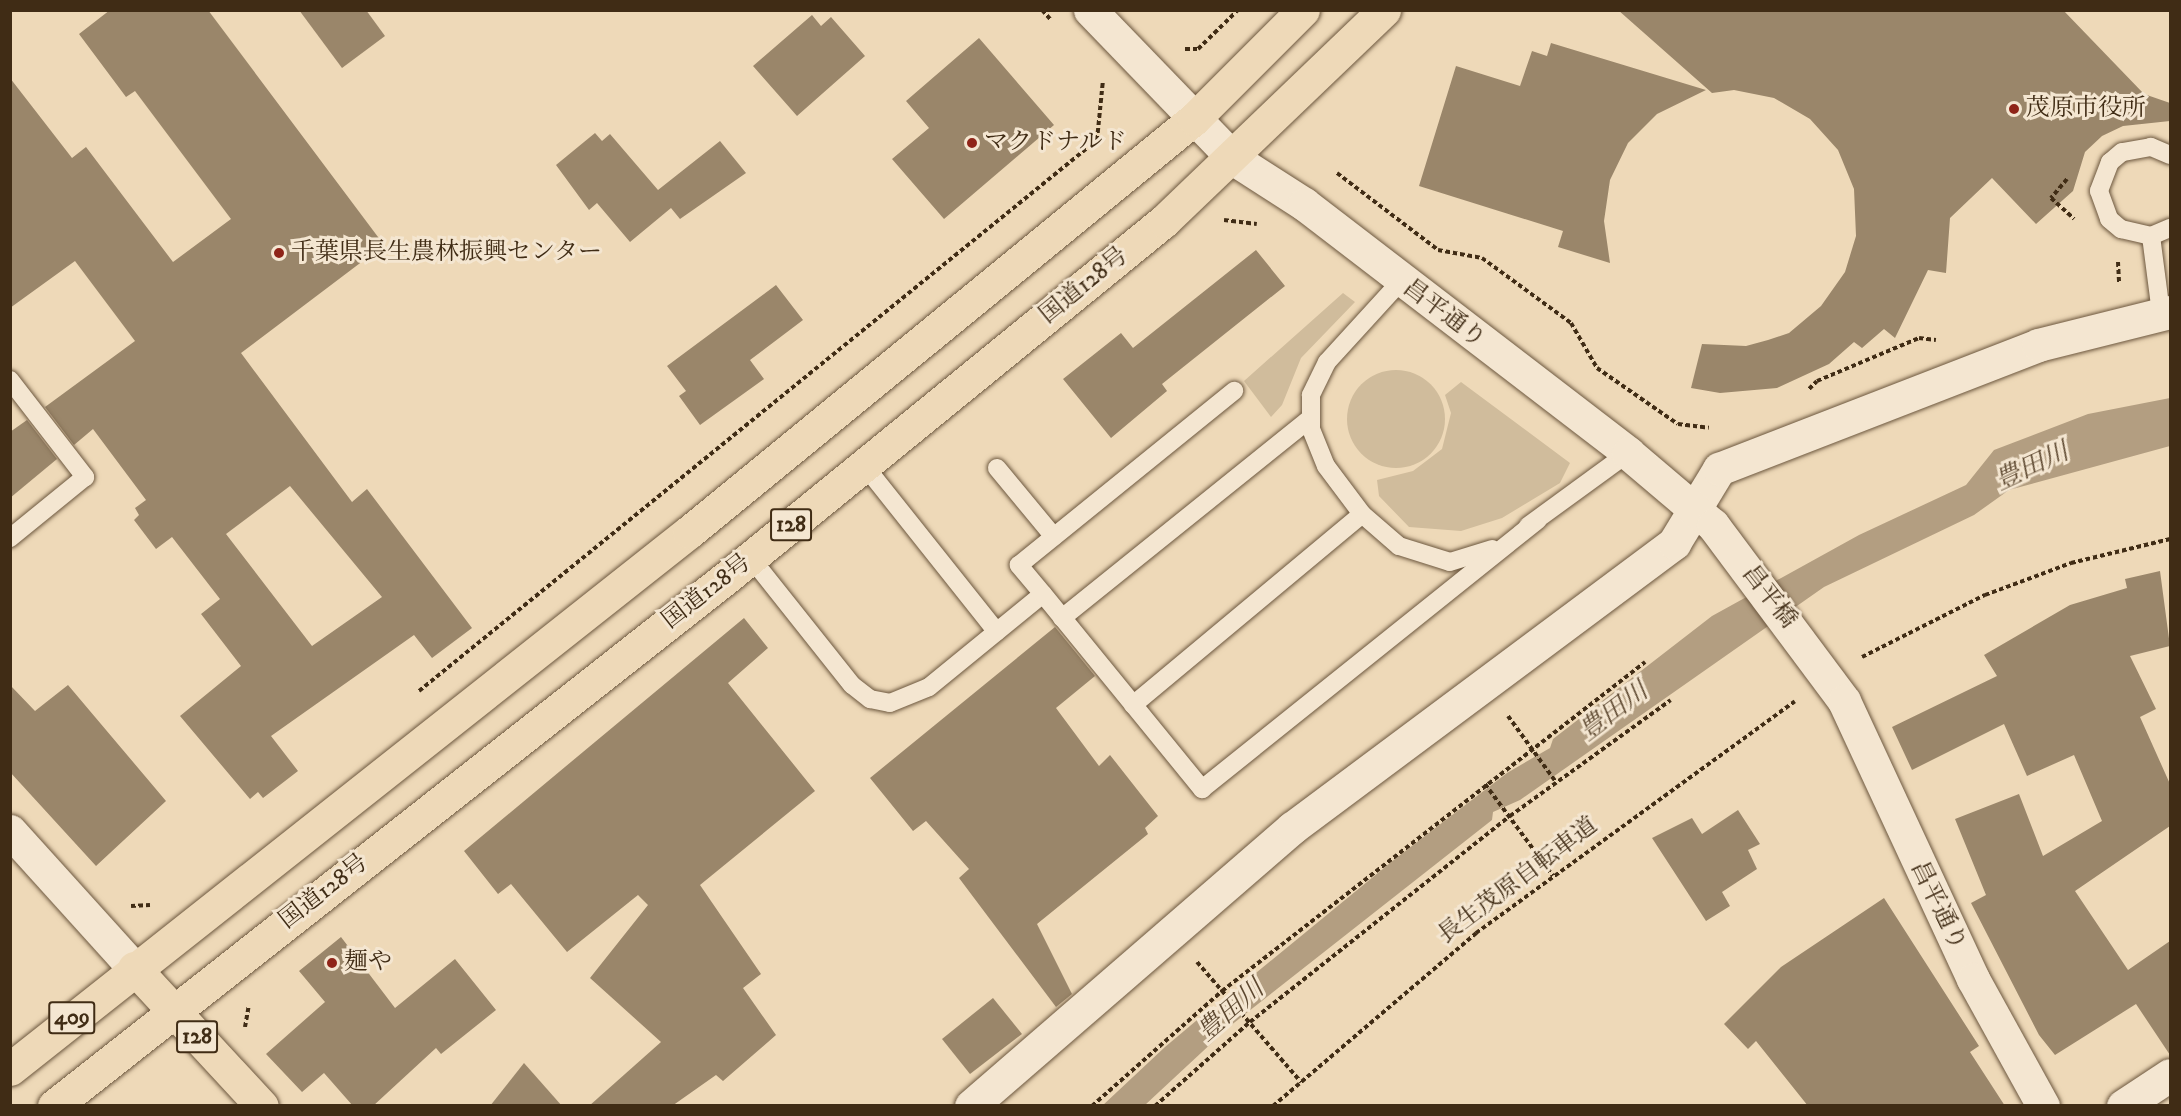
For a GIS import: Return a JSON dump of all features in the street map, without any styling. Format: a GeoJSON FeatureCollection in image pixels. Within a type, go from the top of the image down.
{"type":"FeatureCollection","features":[{"type":"Feature","properties":{"kind":"highway","name":"128"},"geometry":{"type":"LineString","coordinates":[[262,1106],[134,968],[689,532],[1194,119],[1303,10]]}},
{"type":"Feature","properties":{"kind":"highway","name":"国道128号"},"geometry":{"type":"LineString","coordinates":[[173,1011],[751,558],[864,465],[1234,159],[1384,10]]}},
{"type":"Feature","properties":{"kind":"highway","name":"409"},"geometry":{"type":"LineString","coordinates":[[10,1068],[134,968]]}},
{"type":"Feature","properties":{"kind":"highway","name":"409"},"geometry":{"type":"LineString","coordinates":[[54,1106],[173,1011]]}},
{"type":"Feature","properties":{"kind":"street","name":"昌平通り"},"geometry":{"type":"LineString","coordinates":[[1090,10],[1234,159],[1304,204],[1696,507]]}},
{"type":"Feature","properties":{"kind":"street"},"geometry":{"type":"LineString","coordinates":[[971,1106],[1292,828],[1674,543],[1719,469],[2038,345],[2166,313]]}},
{"type":"Feature","properties":{"kind":"street","name":"昌平橋"},"geometry":{"type":"LineString","coordinates":[[1696,507],[1722,536],[1816,658],[1844,701]]}},
{"type":"Feature","properties":{"kind":"street","name":"昌平通り"},"geometry":{"type":"LineString","coordinates":[[1844,701],[1973,980],[2043,1106]]}},
{"type":"Feature","properties":{"kind":"street"},"geometry":{"type":"LineString","coordinates":[[10,831],[134,968]]}},
{"type":"Feature","properties":{"kind":"street"},"geometry":{"type":"LineString","coordinates":[[2123,1106],[2170,1075]]}},
{"type":"Feature","properties":{"kind":"lane"},"geometry":{"type":"LineString","coordinates":[[2170,155],[2136,147],[2110,162],[2102,176],[2099,190],[2109,219],[2136,235],[2151,236],[2170,228]]}},
{"type":"Feature","properties":{"kind":"lane"},"geometry":{"type":"LineString","coordinates":[[2151,236],[2166,313]]}},
{"type":"Feature","properties":{"kind":"lane"},"geometry":{"type":"LineString","coordinates":[[1401,281],[1327,362],[1311,395],[1311,418],[1326,466],[1362,514],[1399,546],[1450,562],[1478,556],[1538,520]]}},
{"type":"Feature","properties":{"kind":"lane"},"geometry":{"type":"LineString","coordinates":[[10,380],[85,477],[10,538]]}},
{"type":"Feature","properties":{"kind":"lane"},"geometry":{"type":"LineString","coordinates":[[1234,391],[1019,565],[1202,789],[1538,520],[1628,453]]}},
{"type":"Feature","properties":{"kind":"lane"},"geometry":{"type":"LineString","coordinates":[[1062,618],[1311,418]]}},
{"type":"Feature","properties":{"kind":"lane"},"geometry":{"type":"LineString","coordinates":[[864,465],[997,632]]}},
{"type":"Feature","properties":{"kind":"lane"},"geometry":{"type":"LineString","coordinates":[[997,468],[1054,537]]}},
{"type":"Feature","properties":{"kind":"lane"},"geometry":{"type":"LineString","coordinates":[[1133,705],[1362,514]]}},
{"type":"Feature","properties":{"kind":"lane"},"geometry":{"type":"LineString","coordinates":[[751,558],[852,685],[870,699],[910,699],[1043,594]]}},
{"type":"Feature","properties":{"kind":"path"},"geometry":{"type":"LineString","coordinates":[[1042,10],[1058,26]]}},
{"type":"Feature","properties":{"kind":"path"},"geometry":{"type":"LineString","coordinates":[[1180,49],[1198,49],[1238,10]]}},
{"type":"Feature","properties":{"kind":"path"},"geometry":{"type":"LineString","coordinates":[[412,697],[1097,140],[1104,74]]}},
{"type":"Feature","properties":{"kind":"path"},"geometry":{"type":"LineString","coordinates":[[1337,173],[1438,250],[1482,258],[1544,303],[1570,323],[1597,368],[1678,424],[1718,429]]}},
{"type":"Feature","properties":{"kind":"path"},"geometry":{"type":"LineString","coordinates":[[1213,224],[1247,219],[1266,228]]}},
{"type":"Feature","properties":{"kind":"path"},"geometry":{"type":"LineString","coordinates":[[2116,288],[2118,262]]}},
{"type":"Feature","properties":{"kind":"path"},"geometry":{"type":"LineString","coordinates":[[1802,397],[1816,381],[1919,338],[1943,341]]}},
{"type":"Feature","properties":{"kind":"path"},"geometry":{"type":"LineString","coordinates":[[1857,660],[1985,595],[2071,563],[2170,539]]}},
{"type":"Feature","properties":{"kind":"path"},"geometry":{"type":"LineString","coordinates":[[1092,1106],[1221,991],[1531,747],[1645,662]]}},
{"type":"Feature","properties":{"kind":"path"},"geometry":{"type":"LineString","coordinates":[[1155,1106],[1250,1022],[1510,816],[1671,700]]}},
{"type":"Feature","properties":{"kind":"path","name":"長生茂原自転車道"},"geometry":{"type":"LineString","coordinates":[[1273,1106],[1553,876],[1797,700]]}},
{"type":"Feature","properties":{"kind":"path"},"geometry":{"type":"LineString","coordinates":[[1501,705],[1556,782]]}},
{"type":"Feature","properties":{"kind":"path"},"geometry":{"type":"LineString","coordinates":[[1485,784],[1553,876]]}},
{"type":"Feature","properties":{"kind":"path"},"geometry":{"type":"LineString","coordinates":[[119,904],[158,901]]}},
{"type":"Feature","properties":{"kind":"path"},"geometry":{"type":"LineString","coordinates":[[1195,958],[1301,1082]]}},
{"type":"Feature","properties":{"kind":"path"},"geometry":{"type":"LineString","coordinates":[[244,1033],[251,997]]}},
{"type":"Feature","properties":{"kind":"shaded area"},"geometry":{"type":"Polygon","coordinates":[[[1343,293],[1355,302],[1301,358],[1282,405],[1271,417],[1244,381],[1343,293]]]}},
{"type":"Feature","properties":{"kind":"shaded area"},"geometry":{"type":"Polygon","coordinates":[[[1396,370],[1415,374],[1430,385],[1441,400],[1445,419],[1441,438],[1430,453],[1415,464],[1396,468],[1377,464],[1362,453],[1351,438],[1347,419],[1351,400],[1362,385],[1377,374],[1396,370]]]}},
{"type":"Feature","properties":{"kind":"shaded area"},"geometry":{"type":"Polygon","coordinates":[[[1461,382],[1570,463],[1560,483],[1502,518],[1461,531],[1409,527],[1379,496],[1377,480],[1413,471],[1442,449],[1451,413],[1445,395],[1461,382]]]}},
{"type":"Feature","properties":{"kind":"water","name":"豊田川"},"geometry":{"type":"Polygon","coordinates":[[[2170,398],[2170,446],[2009,490],[1974,515],[1824,587],[1520,800],[1493,812],[1492,820],[1230,1026],[1145,1105],[1102,1106],[1165,1047],[1203,1015],[1216,1013],[1251,977],[1395,859],[1507,773],[1550,748],[1553,739],[1712,616],[1859,535],[1966,485],[1994,450],[2088,414],[2170,398]]]}},
{"type":"Feature","properties":{"kind":"building"},"geometry":{"type":"Polygon","coordinates":[[[110,10],[208,10],[384,245],[241,353],[352,502],[367,489],[472,628],[432,658],[414,635],[271,736],[298,771],[263,798],[258,792],[250,799],[180,716],[241,666],[201,614],[220,599],[172,537],[156,549],[134,520],[139,515],[135,508],[146,500],[93,429],[74,445],[45,407],[135,341],[75,261],[10,308],[10,78],[72,158],[86,147],[173,262],[231,219],[135,91],[126,97],[79,34],[110,10]],[[290,486],[226,534],[312,646],[382,597],[290,486]]]}},
{"type":"Feature","properties":{"kind":"building"},"geometry":{"type":"Polygon","coordinates":[[[299,10],[366,10],[385,36],[342,68],[299,10]]]}},
{"type":"Feature","properties":{"kind":"building"},"geometry":{"type":"Polygon","coordinates":[[[1618,10],[2063,10],[2144,94],[2170,103],[2170,121],[2123,126],[2102,136],[2085,152],[2073,191],[2036,224],[1992,178],[1950,218],[1946,273],[1928,270],[1895,338],[1884,329],[1862,348],[1854,342],[1829,364],[1777,388],[1720,393],[1691,388],[1702,344],[1746,346],[1768,340],[1789,333],[1821,306],[1845,272],[1856,236],[1854,189],[1838,150],[1810,119],[1774,98],[1734,90],[1712,93],[1618,10]]]}},
{"type":"Feature","properties":{"kind":"building"},"geometry":{"type":"Polygon","coordinates":[[[812,15],[821,26],[831,17],[865,56],[797,116],[753,66],[812,15]]]}},
{"type":"Feature","properties":{"kind":"building","name":"マクドナルド"},"geometry":{"type":"Polygon","coordinates":[[[979,38],[1054,125],[944,219],[892,159],[929,128],[906,101],[979,38]]]}},
{"type":"Feature","properties":{"kind":"building"},"geometry":{"type":"Polygon","coordinates":[[[1551,43],[1706,90],[1657,114],[1628,143],[1610,180],[1604,221],[1610,263],[1558,247],[1563,231],[1419,186],[1456,66],[1520,86],[1532,51],[1547,56],[1551,43]]]}},
{"type":"Feature","properties":{"kind":"building"},"geometry":{"type":"Polygon","coordinates":[[[595,133],[602,141],[610,134],[658,190],[720,141],[746,173],[680,219],[671,208],[630,242],[597,203],[589,210],[556,165],[595,133]]]}},
{"type":"Feature","properties":{"kind":"building"},"geometry":{"type":"Polygon","coordinates":[[[1256,250],[1285,286],[1162,384],[1167,391],[1111,438],[1063,379],[1121,333],[1133,348],[1256,250]]]}},
{"type":"Feature","properties":{"kind":"building"},"geometry":{"type":"Polygon","coordinates":[[[776,285],[803,320],[750,360],[764,379],[700,425],[679,396],[686,391],[667,366],[776,285]]]}},
{"type":"Feature","properties":{"kind":"building"},"geometry":{"type":"Polygon","coordinates":[[[27,420],[57,459],[10,498],[10,432],[27,420]]]}},
{"type":"Feature","properties":{"kind":"building"},"geometry":{"type":"Polygon","coordinates":[[[2160,571],[2170,646],[2130,656],[2156,709],[2140,717],[2170,784],[2170,826],[2075,891],[2128,970],[2170,941],[2170,1055],[2136,1004],[2055,1055],[2039,1035],[1971,903],[1986,895],[1955,819],[2019,794],[2043,856],[2102,821],[2074,755],[2027,776],[2004,724],[1912,770],[1892,727],[1997,676],[1984,655],[2070,605],[2127,588],[2125,579],[2160,571]]]}},
{"type":"Feature","properties":{"kind":"building"},"geometry":{"type":"Polygon","coordinates":[[[744,618],[768,648],[728,683],[815,791],[700,885],[761,974],[743,988],[776,1035],[723,1081],[716,1075],[672,1106],[589,1106],[661,1042],[590,978],[648,905],[638,895],[567,952],[511,884],[498,894],[464,851],[744,618]]]}},
{"type":"Feature","properties":{"kind":"building"},"geometry":{"type":"Polygon","coordinates":[[[1055,627],[1095,676],[1056,708],[1099,766],[1110,755],[1158,816],[1145,828],[1148,834],[1037,924],[1072,994],[1056,1007],[959,878],[969,869],[926,821],[913,831],[870,778],[1055,627]]]}},
{"type":"Feature","properties":{"kind":"building"},"geometry":{"type":"Polygon","coordinates":[[[10,685],[35,711],[68,685],[166,801],[96,866],[10,772],[10,685]]]}},
{"type":"Feature","properties":{"kind":"building"},"geometry":{"type":"Polygon","coordinates":[[[1738,810],[1760,844],[1748,850],[1757,869],[1722,892],[1730,906],[1706,921],[1652,838],[1692,818],[1702,834],[1738,810]]]}},
{"type":"Feature","properties":{"kind":"building"},"geometry":{"type":"Polygon","coordinates":[[[1884,898],[1979,1046],[1970,1052],[2005,1106],[1808,1106],[1756,1041],[1748,1049],[1724,1024],[1781,967],[1884,898]]]}},
{"type":"Feature","properties":{"kind":"building"},"geometry":{"type":"Polygon","coordinates":[[[341,937],[395,1008],[455,959],[496,1010],[441,1054],[436,1048],[373,1106],[353,1106],[324,1073],[302,1092],[266,1054],[325,1002],[299,971],[341,937]]]}},
{"type":"Feature","properties":{"kind":"building"},"geometry":{"type":"Polygon","coordinates":[[[993,998],[1022,1034],[970,1074],[942,1039],[993,998]]]}},
{"type":"Feature","properties":{"kind":"building"},"geometry":{"type":"Polygon","coordinates":[[[524,1063],[562,1106],[490,1106],[524,1063]]]}},
{"type":"Feature","properties":{"kind":"place","name":"茂原市役所"},"geometry":{"type":"Point","coordinates":[2014,109]}},
{"type":"Feature","properties":{"kind":"place","name":"マクドナルド"},"geometry":{"type":"Point","coordinates":[972,143]}},
{"type":"Feature","properties":{"kind":"place","name":"千葉県長生農林振興センター"},"geometry":{"type":"Point","coordinates":[279,253]}},
{"type":"Feature","properties":{"kind":"place","name":"麺や"},"geometry":{"type":"Point","coordinates":[332,963]}}]}
